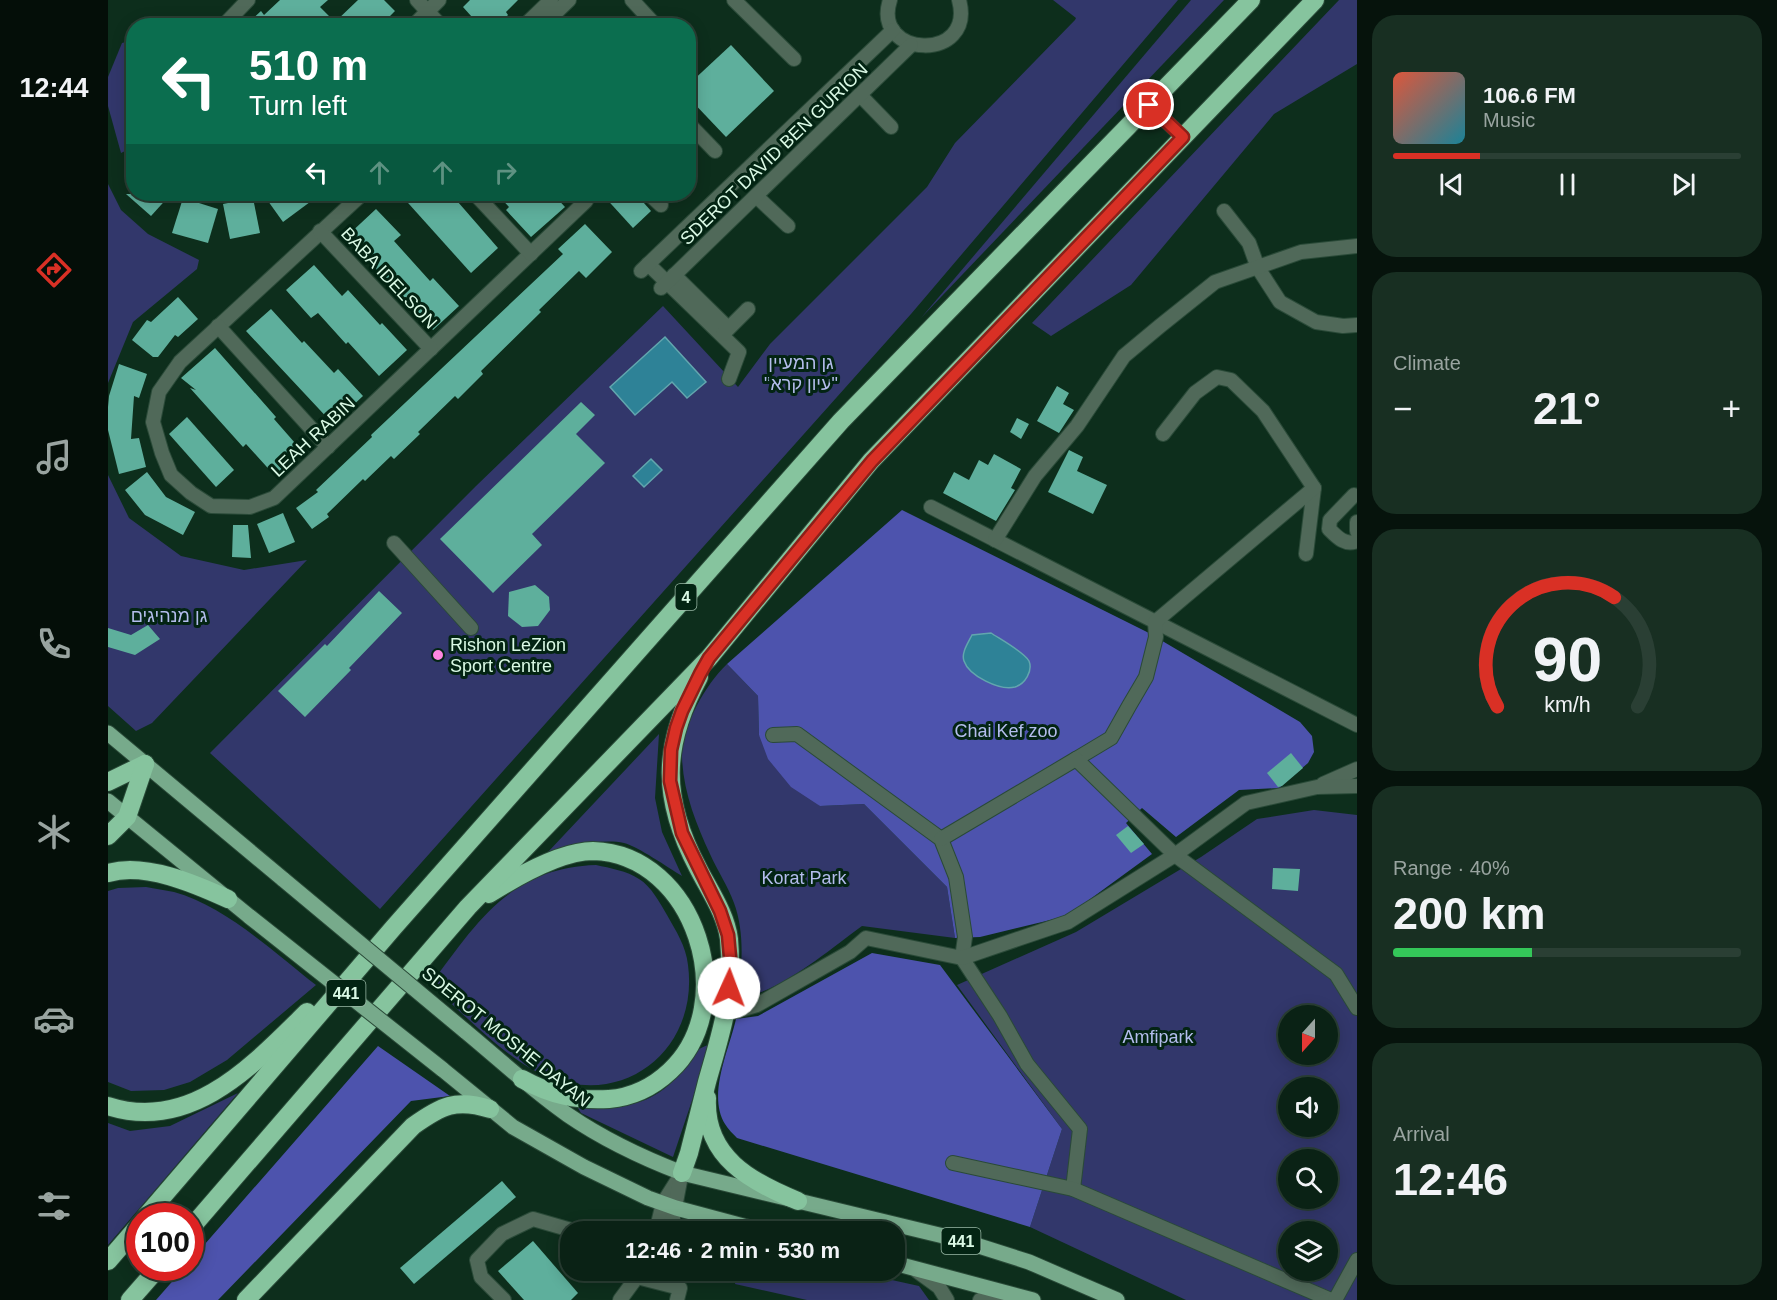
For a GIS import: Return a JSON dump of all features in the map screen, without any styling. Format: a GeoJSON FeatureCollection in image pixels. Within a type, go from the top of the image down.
{"type":"FeatureCollection","features":[{"type":"Feature","properties":{"kind":"highway","name":"4"},"geometry":{"type":"LineString","coordinates":[[157,1203],[394,927],[841,421],[1251,0]]}},
{"type":"Feature","properties":{"kind":"highway"},"geometry":{"type":"LineString","coordinates":[[204,1213],[468,907],[709,658],[872,461],[1315,0]]}},
{"type":"Feature","properties":{"kind":"highway"},"geometry":{"type":"LineString","coordinates":[[682,1173],[728,1009],[731,968],[728,935],[720,911],[682,833],[670,781],[671,750],[676,728],[682,711],[709,658]]}},
{"type":"Feature","properties":{"kind":"highway"},"geometry":{"type":"LineString","coordinates":[[108,782],[145,764]]}},
{"type":"Feature","properties":{"kind":"highway"},"geometry":{"type":"LineString","coordinates":[[108,836],[126,817],[145,764]]}},
{"type":"Feature","properties":{"kind":"highway"},"geometry":{"type":"LineString","coordinates":[[468,907],[537,867],[569,855],[592,851],[612,854],[648,868],[665,882],[693,926],[701,950],[705,979],[704,1007],[698,1029],[689,1048],[661,1080],[645,1090],[630,1095],[582,1099],[548,1092],[522,1079]]}},
{"type":"Feature","properties":{"kind":"highway"},"geometry":{"type":"LineString","coordinates":[[108,873],[133,871],[154,873],[201,887],[228,899]]}},
{"type":"Feature","properties":{"kind":"highway"},"geometry":{"type":"LineString","coordinates":[[108,1106],[138,1113],[157,1113],[176,1110],[216,1092],[268,1051],[394,927]]}},
{"type":"Feature","properties":{"kind":"highway"},"geometry":{"type":"LineString","coordinates":[[707,1082],[706,1103],[711,1128],[731,1164],[753,1180],[798,1201]]}},
{"type":"Feature","properties":{"kind":"highway"},"geometry":{"type":"LineString","coordinates":[[246,1300],[413,1126],[436,1109],[453,1104],[474,1104],[490,1109]]}},
{"type":"Feature","properties":{"kind":"highway"},"geometry":{"type":"LineString","coordinates":[[108,1261],[126,1240]]}},
{"type":"Feature","properties":{"kind":"highway"},"geometry":{"type":"LineString","coordinates":[[130,1300],[147,1281]]}},
{"type":"Feature","properties":{"kind":"main road","name":"SDEROT MOSHE DAYAN"},"geometry":{"type":"LineString","coordinates":[[108,733],[522,1079],[580,1122],[609,1139],[682,1173],[989,1249],[1056,1272],[1117,1300]]}},
{"type":"Feature","properties":{"kind":"main road","name":"441"},"geometry":{"type":"LineString","coordinates":[[108,801],[513,1127],[584,1167],[669,1206],[725,1221]]}},
{"type":"Feature","properties":{"kind":"main road","name":"441"},"geometry":{"type":"LineString","coordinates":[[905,1265],[1033,1300]]}},
{"type":"Feature","properties":{"kind":"street"},"geometry":{"type":"LineString","coordinates":[[231,18],[248,0]]}},
{"type":"Feature","properties":{"kind":"street"},"geometry":{"type":"LineString","coordinates":[[417,0],[434,18]]}},
{"type":"Feature","properties":{"kind":"street"},"geometry":{"type":"LineString","coordinates":[[421,18],[439,0]]}},
{"type":"Feature","properties":{"kind":"street"},"geometry":{"type":"LineString","coordinates":[[532,18],[551,0]]}},
{"type":"Feature","properties":{"kind":"street"},"geometry":{"type":"LineString","coordinates":[[550,18],[569,0]]}},
{"type":"Feature","properties":{"kind":"street"},"geometry":{"type":"LineString","coordinates":[[632,0],[649,18]]}},
{"type":"Feature","properties":{"kind":"street"},"geometry":{"type":"LineString","coordinates":[[734,0],[794,59]]}},
{"type":"Feature","properties":{"kind":"street"},"geometry":{"type":"LineString","coordinates":[[890,0],[889,19],[893,30],[911,45],[919,47],[935,45],[946,40],[955,31],[960,21],[960,1]]}},
{"type":"Feature","properties":{"kind":"street","name":"SDEROT DAVID BEN GURION"},"geometry":{"type":"LineString","coordinates":[[893,30],[644,268],[667,282],[911,45]]}},
{"type":"Feature","properties":{"kind":"street"},"geometry":{"type":"LineString","coordinates":[[860,95],[891,127]]}},
{"type":"Feature","properties":{"kind":"street"},"geometry":{"type":"LineString","coordinates":[[1149,105],[1183,137]]}},
{"type":"Feature","properties":{"kind":"street"},"geometry":{"type":"LineString","coordinates":[[696,131],[715,150]]}},
{"type":"Feature","properties":{"kind":"street"},"geometry":{"type":"LineString","coordinates":[[756,196],[788,226]]}},
{"type":"Feature","properties":{"kind":"street","name":"LEAH RABIN"},"geometry":{"type":"LineString","coordinates":[[354,201],[180,362],[159,392],[153,422],[171,475],[191,493],[211,506],[250,507],[274,498],[586,201]]}},
{"type":"Feature","properties":{"kind":"street"},"geometry":{"type":"LineString","coordinates":[[482,201],[531,254]]}},
{"type":"Feature","properties":{"kind":"street"},"geometry":{"type":"LineString","coordinates":[[657,201],[661,205]]}},
{"type":"Feature","properties":{"kind":"street"},"geometry":{"type":"LineString","coordinates":[[1224,211],[1249,243],[1258,268],[1280,302],[1316,322],[1343,326],[1357,325]]}},
{"type":"Feature","properties":{"kind":"street","name":"BABA IDELSON"},"geometry":{"type":"LineString","coordinates":[[320,231],[431,349]]}},
{"type":"Feature","properties":{"kind":"street"},"geometry":{"type":"LineString","coordinates":[[995,540],[1035,476],[1077,426],[1124,356],[1215,282],[1301,252],[1357,246]]}},
{"type":"Feature","properties":{"kind":"street"},"geometry":{"type":"LineString","coordinates":[[667,282],[725,332],[739,352],[729,378]]}},
{"type":"Feature","properties":{"kind":"street"},"geometry":{"type":"LineString","coordinates":[[725,332],[748,309]]}},
{"type":"Feature","properties":{"kind":"street"},"geometry":{"type":"LineString","coordinates":[[218,326],[328,447]]}},
{"type":"Feature","properties":{"kind":"street"},"geometry":{"type":"LineString","coordinates":[[1163,434],[1195,393],[1217,377],[1231,380],[1263,411],[1314,488],[1306,554]]}},
{"type":"Feature","properties":{"kind":"street"},"geometry":{"type":"LineString","coordinates":[[1155,622],[1314,488]]}},
{"type":"Feature","properties":{"kind":"street"},"geometry":{"type":"LineString","coordinates":[[1354,495],[1330,520],[1329,530],[1340,540],[1352,543],[1357,541]]}},
{"type":"Feature","properties":{"kind":"street"},"geometry":{"type":"LineString","coordinates":[[931,507],[1355,725]]}},
{"type":"Feature","properties":{"kind":"street"},"geometry":{"type":"LineString","coordinates":[[1357,522],[1357,531]]}},
{"type":"Feature","properties":{"kind":"street"},"geometry":{"type":"LineString","coordinates":[[394,543],[471,628]]}},
{"type":"Feature","properties":{"kind":"street"},"geometry":{"type":"LineString","coordinates":[[941,839],[1111,738],[1146,677],[1156,637],[1155,622]]}},
{"type":"Feature","properties":{"kind":"street"},"geometry":{"type":"LineString","coordinates":[[773,735],[797,734],[941,839],[956,877],[965,937],[962,958],[1000,1016],[1027,1064],[1080,1129],[1073,1189]]}},
{"type":"Feature","properties":{"kind":"street"},"geometry":{"type":"LineString","coordinates":[[1076,759],[1174,855],[1336,974],[1357,1008]]}},
{"type":"Feature","properties":{"kind":"street"},"geometry":{"type":"LineString","coordinates":[[1317,787],[1357,769]]}},
{"type":"Feature","properties":{"kind":"street"},"geometry":{"type":"LineString","coordinates":[[728,1009],[740,1010],[757,1005],[850,952],[866,938],[962,958],[1068,922],[1174,855],[1246,803],[1317,787],[1357,786]]}},
{"type":"Feature","properties":{"kind":"street"},"geometry":{"type":"LineString","coordinates":[[953,1163],[1073,1189],[1333,1300],[1357,1260]]}},
{"type":"Feature","properties":{"kind":"street"},"geometry":{"type":"LineString","coordinates":[[662,1221],[682,1173]]}},
{"type":"Feature","properties":{"kind":"street"},"geometry":{"type":"LineString","coordinates":[[667,1221],[669,1206]]}},
{"type":"Feature","properties":{"kind":"street"},"geometry":{"type":"LineString","coordinates":[[504,1300],[481,1277],[477,1260],[502,1234],[533,1219],[560,1227]]}},
{"type":"Feature","properties":{"kind":"street"},"geometry":{"type":"LineString","coordinates":[[905,1266],[920,1272],[939,1287],[947,1300]]}},
{"type":"Feature","properties":{"kind":"street"},"geometry":{"type":"LineString","coordinates":[[620,1300],[635,1281]]}},
{"type":"Feature","properties":{"kind":"street"},"geometry":{"type":"LineString","coordinates":[[660,1281],[680,1288],[677,1300]]}},
{"type":"Feature","properties":{"kind":"street"},"geometry":{"type":"LineString","coordinates":[[980,1300],[994,1294],[1008,1293]]}},
{"type":"Feature","properties":{"kind":"green space","name":"Rishon LeZion Sport Centre"},"geometry":{"type":"Polygon","coordinates":[[[1053,0],[1178,0],[911,314],[380,909],[210,753],[476,486],[663,306],[738,387],[770,344],[927,187],[955,143],[1075,20],[1076,18],[1053,0]]]}},
{"type":"Feature","properties":{"kind":"green space"},"geometry":{"type":"Polygon","coordinates":[[[1191,0],[1224,0],[921,318],[1191,0]]]}},
{"type":"Feature","properties":{"kind":"green space"},"geometry":{"type":"Polygon","coordinates":[[[1339,0],[1357,0],[1357,64],[1274,114],[1131,285],[1051,336],[1032,323],[1339,0]]]}},
{"type":"Feature","properties":{"kind":"green space"},"geometry":{"type":"Polygon","coordinates":[[[126,42],[126,150],[121,153],[108,106],[108,77],[122,43],[126,42]]]}},
{"type":"Feature","properties":{"kind":"green space"},"geometry":{"type":"Polygon","coordinates":[[[108,184],[121,210],[148,234],[199,260],[197,269],[133,322],[108,383],[108,184]]]}},
{"type":"Feature","properties":{"kind":"green space","name":"גן מנהיגים"},"geometry":{"type":"Polygon","coordinates":[[[108,475],[129,518],[181,556],[244,570],[307,560],[152,723],[136,731],[108,706],[108,475]]]}},
{"type":"Feature","properties":{"kind":"green space","name":"Chai Kef zoo"},"geometry":{"type":"Polygon","coordinates":[[[902,510],[1147,632],[1300,722],[1312,736],[1314,752],[1308,763],[1279,788],[1239,790],[1176,837],[1142,808],[1126,823],[1152,854],[1067,916],[980,937],[955,938],[947,887],[864,804],[820,806],[791,787],[768,759],[759,735],[758,696],[727,664],[902,510]]]}},
{"type":"Feature","properties":{"kind":"green space","name":"Korat Park"},"geometry":{"type":"Polygon","coordinates":[[[727,664],[758,696],[759,735],[820,806],[864,804],[947,887],[955,938],[862,926],[786,980],[753,995],[738,998],[742,950],[740,926],[732,897],[695,819],[685,782],[682,757],[690,719],[703,694],[727,664]]]}},
{"type":"Feature","properties":{"kind":"green space"},"geometry":{"type":"Polygon","coordinates":[[[659,734],[655,798],[662,832],[682,876],[624,843],[596,842],[548,852],[659,734]]]}},
{"type":"Feature","properties":{"kind":"green space","name":"Amfipark"},"geometry":{"type":"Polygon","coordinates":[[[1314,810],[1357,815],[1357,1300],[1186,1300],[1030,1227],[1062,1129],[957,985],[1076,932],[1201,857],[1257,819],[1314,810]]]}},
{"type":"Feature","properties":{"kind":"green space"},"geometry":{"type":"Polygon","coordinates":[[[596,865],[634,876],[655,895],[685,951],[688,965],[688,995],[682,1021],[669,1045],[652,1063],[630,1077],[605,1084],[578,1084],[549,1077],[518,1061],[487,1036],[431,984],[481,920],[499,902],[518,888],[540,876],[566,868],[596,865]]]}},
{"type":"Feature","properties":{"kind":"green space"},"geometry":{"type":"Polygon","coordinates":[[[146,887],[174,892],[212,908],[249,932],[316,985],[227,1060],[190,1082],[164,1090],[131,1091],[108,1082],[108,891],[118,888],[146,887]]]}},
{"type":"Feature","properties":{"kind":"green space"},"geometry":{"type":"Polygon","coordinates":[[[872,953],[940,965],[1062,1129],[1030,1227],[737,1138],[725,1124],[718,1100],[719,1086],[736,1019],[758,1016],[872,953]]]}},
{"type":"Feature","properties":{"kind":"green space"},"geometry":{"type":"Polygon","coordinates":[[[711,1044],[673,1157],[581,1113],[576,1105],[620,1106],[646,1099],[670,1084],[696,1052],[711,1044]]]}},
{"type":"Feature","properties":{"kind":"green space"},"geometry":{"type":"Polygon","coordinates":[[[378,1046],[450,1096],[411,1101],[218,1300],[156,1300],[173,1281],[204,1281],[204,1245],[378,1046]]]}},
{"type":"Feature","properties":{"kind":"green space"},"geometry":{"type":"Polygon","coordinates":[[[238,1093],[144,1203],[126,1203],[126,1224],[108,1245],[108,1123],[130,1131],[170,1126],[238,1093]]]}},
{"type":"Feature","properties":{"kind":"green space"},"geometry":{"type":"Polygon","coordinates":[[[736,1281],[896,1281],[919,1286],[929,1300],[807,1300],[735,1284],[736,1281]]]}},
{"type":"Feature","properties":{"kind":"shaded area"},"geometry":{"type":"Polygon","coordinates":[[[665,337],[706,382],[687,398],[672,382],[635,415],[610,387],[665,337]]]}},
{"type":"Feature","properties":{"kind":"shaded area"},"geometry":{"type":"Polygon","coordinates":[[[651,459],[662,470],[644,487],[633,476],[651,459]]]}},
{"type":"Feature","properties":{"kind":"shaded area"},"geometry":{"type":"Polygon","coordinates":[[[991,633],[1029,661],[1029,673],[1025,680],[1015,687],[1001,687],[978,677],[964,661],[964,651],[972,635],[991,633]]]}},
{"type":"Feature","properties":{"kind":"building"},"geometry":{"type":"Polygon","coordinates":[[[280,0],[328,0],[320,7],[331,18],[254,18],[261,11],[264,15],[280,0]]]}},
{"type":"Feature","properties":{"kind":"building"},"geometry":{"type":"Polygon","coordinates":[[[358,0],[384,0],[395,11],[388,18],[339,18],[358,0]]]}},
{"type":"Feature","properties":{"kind":"building"},"geometry":{"type":"Polygon","coordinates":[[[470,0],[518,0],[506,12],[508,15],[505,18],[473,18],[463,7],[470,0]]]}},
{"type":"Feature","properties":{"kind":"building"},"geometry":{"type":"Polygon","coordinates":[[[731,45],[774,91],[726,137],[696,105],[696,78],[731,45]]]}},
{"type":"Feature","properties":{"kind":"building"},"geometry":{"type":"Polygon","coordinates":[[[134,201],[165,201],[151,216],[134,201]]]}},
{"type":"Feature","properties":{"kind":"building"},"geometry":{"type":"Polygon","coordinates":[[[182,201],[193,201],[218,209],[208,243],[172,233],[182,201]]]}},
{"type":"Feature","properties":{"kind":"building"},"geometry":{"type":"Polygon","coordinates":[[[254,201],[260,233],[230,239],[223,204],[254,201]]]}},
{"type":"Feature","properties":{"kind":"building"},"geometry":{"type":"Polygon","coordinates":[[[268,201],[310,202],[283,222],[268,201]]]}},
{"type":"Feature","properties":{"kind":"building"},"geometry":{"type":"Polygon","coordinates":[[[406,201],[457,201],[498,248],[471,273],[406,201]]]}},
{"type":"Feature","properties":{"kind":"building"},"geometry":{"type":"Polygon","coordinates":[[[503,201],[559,201],[565,207],[531,237],[506,210],[509,207],[503,201]]]}},
{"type":"Feature","properties":{"kind":"building"},"geometry":{"type":"Polygon","coordinates":[[[608,201],[642,201],[651,211],[633,228],[608,201]]]}},
{"type":"Feature","properties":{"kind":"building"},"geometry":{"type":"Polygon","coordinates":[[[376,209],[401,235],[394,241],[430,281],[433,278],[459,306],[433,330],[346,237],[376,209]]]}},
{"type":"Feature","properties":{"kind":"building"},"geometry":{"type":"Polygon","coordinates":[[[585,224],[612,252],[586,278],[579,271],[481,371],[483,374],[458,399],[455,396],[394,459],[391,456],[365,481],[363,479],[327,514],[329,517],[312,529],[296,508],[318,492],[316,490],[372,437],[371,435],[563,254],[558,249],[585,224]]]}},
{"type":"Feature","properties":{"kind":"building"},"geometry":{"type":"Polygon","coordinates":[[[314,265],[342,296],[348,290],[407,350],[379,376],[318,313],[311,318],[286,290],[314,265]]]}},
{"type":"Feature","properties":{"kind":"building"},"geometry":{"type":"Polygon","coordinates":[[[178,297],[198,319],[178,337],[175,335],[158,357],[153,357],[132,340],[147,320],[151,322],[178,297]]]}},
{"type":"Feature","properties":{"kind":"building"},"geometry":{"type":"Polygon","coordinates":[[[271,309],[302,343],[304,341],[334,373],[338,369],[363,396],[333,424],[246,331],[271,309]]]}},
{"type":"Feature","properties":{"kind":"building"},"geometry":{"type":"Polygon","coordinates":[[[215,348],[276,417],[274,419],[302,451],[275,476],[246,444],[243,447],[190,388],[196,390],[181,378],[215,348]]]}},
{"type":"Feature","properties":{"kind":"building"},"geometry":{"type":"Polygon","coordinates":[[[119,364],[147,374],[139,398],[134,396],[131,439],[139,438],[146,467],[119,474],[108,430],[108,407],[119,364]]]}},
{"type":"Feature","properties":{"kind":"building"},"geometry":{"type":"Polygon","coordinates":[[[1057,386],[1069,393],[1063,404],[1074,410],[1059,433],[1037,421],[1057,386]]]}},
{"type":"Feature","properties":{"kind":"building"},"geometry":{"type":"Polygon","coordinates":[[[581,402],[595,415],[576,434],[605,463],[532,534],[542,545],[493,593],[440,539],[581,402]]]}},
{"type":"Feature","properties":{"kind":"building"},"geometry":{"type":"Polygon","coordinates":[[[187,417],[234,470],[216,487],[169,434],[187,417]]]}},
{"type":"Feature","properties":{"kind":"building"},"geometry":{"type":"Polygon","coordinates":[[[1017,418],[1029,424],[1021,439],[1010,432],[1017,418]]]}},
{"type":"Feature","properties":{"kind":"building"},"geometry":{"type":"Polygon","coordinates":[[[1069,450],[1083,457],[1077,471],[1107,485],[1093,514],[1048,492],[1069,450]]]}},
{"type":"Feature","properties":{"kind":"building"},"geometry":{"type":"Polygon","coordinates":[[[994,454],[1021,469],[1011,488],[1015,490],[996,521],[943,493],[954,472],[969,480],[979,460],[988,465],[994,454]]]}},
{"type":"Feature","properties":{"kind":"building"},"geometry":{"type":"Polygon","coordinates":[[[147,472],[166,497],[195,512],[183,535],[145,515],[125,490],[147,472]]]}},
{"type":"Feature","properties":{"kind":"building"},"geometry":{"type":"Polygon","coordinates":[[[283,513],[295,542],[269,553],[257,524],[283,513]]]}},
{"type":"Feature","properties":{"kind":"building"},"geometry":{"type":"Polygon","coordinates":[[[233,525],[248,525],[251,558],[232,557],[233,525]]]}},
{"type":"Feature","properties":{"kind":"building"},"geometry":{"type":"Polygon","coordinates":[[[535,585],[549,597],[550,610],[538,626],[522,627],[508,616],[509,592],[535,585]]]}},
{"type":"Feature","properties":{"kind":"building"},"geometry":{"type":"Polygon","coordinates":[[[379,591],[402,613],[305,717],[278,691],[325,644],[327,646],[379,591]]]}},
{"type":"Feature","properties":{"kind":"building"},"geometry":{"type":"Polygon","coordinates":[[[148,625],[160,639],[135,655],[108,647],[108,628],[131,635],[148,625]]]}},
{"type":"Feature","properties":{"kind":"building"},"geometry":{"type":"Polygon","coordinates":[[[1291,753],[1303,768],[1278,787],[1267,773],[1291,753]]]}},
{"type":"Feature","properties":{"kind":"building"},"geometry":{"type":"Polygon","coordinates":[[[1128,826],[1144,844],[1131,853],[1116,835],[1128,826]]]}},
{"type":"Feature","properties":{"kind":"building"},"geometry":{"type":"Polygon","coordinates":[[[1273,868],[1300,869],[1298,891],[1272,889],[1273,868]]]}},
{"type":"Feature","properties":{"kind":"building"},"geometry":{"type":"Polygon","coordinates":[[[502,1181],[516,1197],[414,1284],[400,1268],[502,1181]]]}},
{"type":"Feature","properties":{"kind":"building"},"geometry":{"type":"Polygon","coordinates":[[[533,1241],[560,1272],[560,1281],[568,1281],[578,1293],[571,1300],[524,1300],[498,1271],[533,1241]]]}},
{"type":"Feature","properties":{"kind":"place","name":"Rishon LeZion Sport Centre"},"geometry":{"type":"Point","coordinates":[438,655]}},
{"type":"Feature","properties":{"kind":"route"},"geometry":{"type":"LineString","coordinates":[[729,988],[731,968],[728,935],[720,911],[682,833],[670,781],[671,750],[682,711],[709,658],[872,461],[1183,137],[1149,105]]}},
{"type":"Feature","properties":{"kind":"park label","name":"גן המעיין \"עיון קרא\""},"geometry":{"type":"Point","coordinates":[801,373]}}]}
